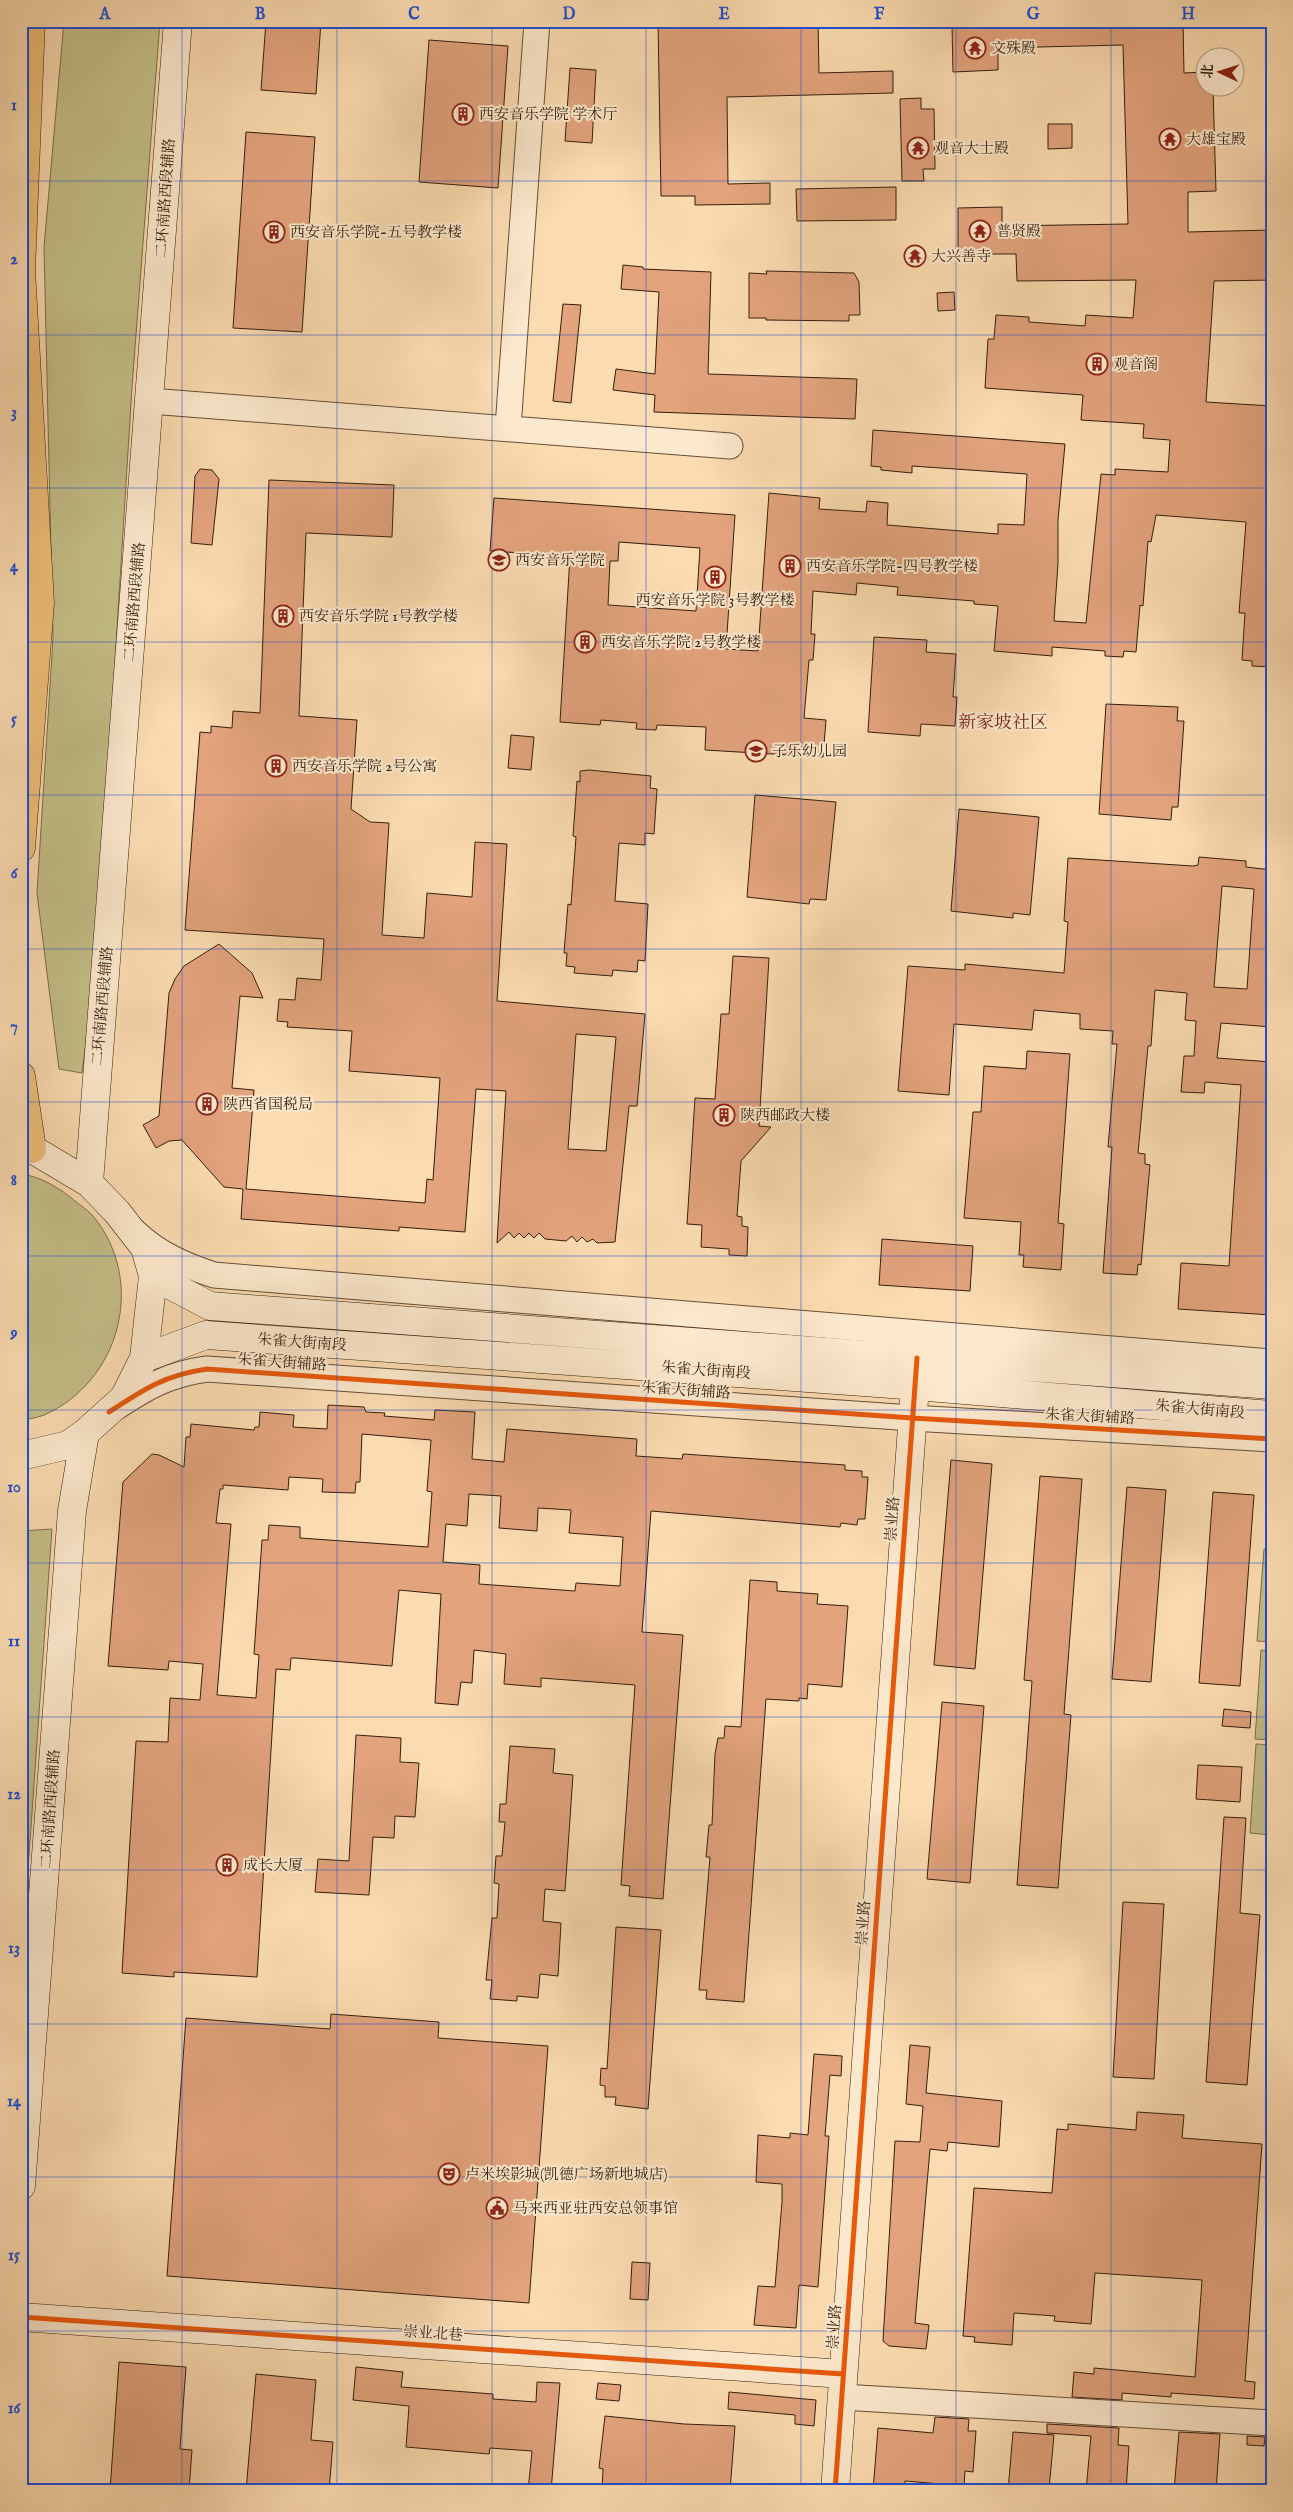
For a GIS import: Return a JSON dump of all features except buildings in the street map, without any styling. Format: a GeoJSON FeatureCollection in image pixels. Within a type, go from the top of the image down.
{"type":"FeatureCollection","features":[{"type":"Feature","properties":{"kind":"highway"},"geometry":{"type":"LineString","coordinates":[[21,848],[40,604],[21,270],[31,21]]}},
{"type":"Feature","properties":{"kind":"highway"},"geometry":{"type":"LineString","coordinates":[[21,1076],[26,1149]]}},
{"type":"Feature","properties":{"kind":"main road","name":"二环南路西段辅路"},"geometry":{"type":"LineString","coordinates":[[88,1183],[178,21]]}},
{"type":"Feature","properties":{"kind":"main road"},"geometry":{"type":"LineString","coordinates":[[21,1456],[68,1445],[85,1433],[124,1398],[144,1358],[152,1276],[144,1248],[126,1224],[88,1183],[26,1149]]}},
{"type":"Feature","properties":{"kind":"main road","name":"朱雀大街南段"},"geometry":{"type":"LineString","coordinates":[[152,1276],[210,1306],[1272,1385]]}},
{"type":"Feature","properties":{"kind":"main road","name":"朱雀大街南段"},"geometry":{"type":"LineString","coordinates":[[144,1358],[206,1335],[915,1386],[1272,1415]]}},
{"type":"Feature","properties":{"kind":"main road","name":"崇业路"},"geometry":{"type":"LineString","coordinates":[[835,2491],[917,1358]]}},
{"type":"Feature","properties":{"kind":"main road","name":"二环南路西段辅路"},"geometry":{"type":"LineString","coordinates":[[21,2186],[72,1511],[85,1433]]}},
{"type":"Feature","properties":{"kind":"main road","name":"崇业北巷"},"geometry":{"type":"LineString","coordinates":[[21,2318],[843,2386]]}},
{"type":"Feature","properties":{"kind":"street"},"geometry":{"type":"LineString","coordinates":[[508,428],[537,21]]}},
{"type":"Feature","properties":{"kind":"street"},"geometry":{"type":"LineString","coordinates":[[150,401],[730,446]]}},
{"type":"Feature","properties":{"kind":"street"},"geometry":{"type":"LineString","coordinates":[[126,1224],[150,1246],[172,1260],[214,1275],[1272,1362]]}},
{"type":"Feature","properties":{"kind":"street","name":"朱雀大街辅路"},"geometry":{"type":"LineString","coordinates":[[109,1412],[157,1381],[183,1372],[207,1369],[912,1418],[1272,1439]]}},
{"type":"Feature","properties":{"kind":"street"},"geometry":{"type":"LineString","coordinates":[[843,2386],[1272,2423]]}},
{"type":"Feature","properties":{"kind":"shaded area"},"geometry":{"type":"Polygon","coordinates":[[[64,21],[160,21],[132,387],[96,967],[82,1073],[59,1069],[37,893],[53,638],[44,247],[64,21]]]}},
{"type":"Feature","properties":{"kind":"shaded area"},"geometry":{"type":"Polygon","coordinates":[[[21,1174],[43,1180],[57,1188],[93,1216],[110,1242],[119,1270],[121,1299],[117,1328],[107,1355],[91,1379],[70,1400],[44,1415],[21,1420],[21,1174]]]}},
{"type":"Feature","properties":{"kind":"shaded area"},"geometry":{"type":"Polygon","coordinates":[[[52,1529],[21,1969],[21,1531],[52,1529]]]}},
{"type":"Feature","properties":{"kind":"shaded area"},"geometry":{"type":"Polygon","coordinates":[[[1264,1549],[1272,1549],[1272,1642],[1257,1641],[1264,1549]]]}},
{"type":"Feature","properties":{"kind":"shaded area"},"geometry":{"type":"Polygon","coordinates":[[[1261,1650],[1272,1651],[1272,1740],[1255,1739],[1261,1650]]]}},
{"type":"Feature","properties":{"kind":"shaded area"},"geometry":{"type":"Polygon","coordinates":[[[1256,1744],[1272,1745],[1272,1835],[1250,1833],[1256,1744]]]}},
{"type":"Feature","properties":{"kind":"cycle path"},"geometry":{"type":"LineString","coordinates":[[835,2491],[917,1358]]}},
{"type":"Feature","properties":{"kind":"cycle path"},"geometry":{"type":"LineString","coordinates":[[109,1412],[155,1384],[179,1375],[207,1369],[912,1418],[1272,1439]]}},
{"type":"Feature","properties":{"kind":"cycle path"},"geometry":{"type":"LineString","coordinates":[[21,2317],[843,2374]]}},
{"type":"Feature","properties":{"kind":"place","name":"文殊殿"},"geometry":{"type":"Point","coordinates":[975,48]}},
{"type":"Feature","properties":{"kind":"place","name":"西安音乐学院 学术厅"},"geometry":{"type":"Point","coordinates":[463,114]}},
{"type":"Feature","properties":{"kind":"place","name":"大雄宝殿"},"geometry":{"type":"Point","coordinates":[1170,139]}},
{"type":"Feature","properties":{"kind":"place","name":"观音大士殿"},"geometry":{"type":"Point","coordinates":[918,148]}},
{"type":"Feature","properties":{"kind":"place","name":"普贤殿"},"geometry":{"type":"Point","coordinates":[980,231]}},
{"type":"Feature","properties":{"kind":"place","name":"西安音乐学院-五号教学楼"},"geometry":{"type":"Point","coordinates":[274,232]}},
{"type":"Feature","properties":{"kind":"place","name":"大兴善寺"},"geometry":{"type":"Point","coordinates":[915,256]}},
{"type":"Feature","properties":{"kind":"place","name":"观音阁"},"geometry":{"type":"Point","coordinates":[1097,364]}},
{"type":"Feature","properties":{"kind":"place","name":"西安音乐学院"},"geometry":{"type":"Point","coordinates":[499,560]}},
{"type":"Feature","properties":{"kind":"place","name":"西安音乐学院-四号教学楼"},"geometry":{"type":"Point","coordinates":[790,566]}},
{"type":"Feature","properties":{"kind":"place","name":"西安音乐学院 3号教学楼"},"geometry":{"type":"Point","coordinates":[715,577]}},
{"type":"Feature","properties":{"kind":"place","name":"西安音乐学院 1号教学楼"},"geometry":{"type":"Point","coordinates":[283,616]}},
{"type":"Feature","properties":{"kind":"place","name":"西安音乐学院 2号教学楼"},"geometry":{"type":"Point","coordinates":[585,642]}},
{"type":"Feature","properties":{"kind":"place","name":"子乐幼儿园"},"geometry":{"type":"Point","coordinates":[756,751]}},
{"type":"Feature","properties":{"kind":"place","name":"西安音乐学院 2号公寓"},"geometry":{"type":"Point","coordinates":[276,766]}},
{"type":"Feature","properties":{"kind":"place","name":"陕西省国税局"},"geometry":{"type":"Point","coordinates":[207,1104]}},
{"type":"Feature","properties":{"kind":"place","name":"陕西邮政大楼"},"geometry":{"type":"Point","coordinates":[724,1115]}},
{"type":"Feature","properties":{"kind":"place","name":"成长大厦"},"geometry":{"type":"Point","coordinates":[227,1865]}},
{"type":"Feature","properties":{"kind":"place","name":"卢米埃影城(凯德广场新地城店)"},"geometry":{"type":"Point","coordinates":[449,2174]}},
{"type":"Feature","properties":{"kind":"place","name":"马来西亚驻西安总领事馆"},"geometry":{"type":"Point","coordinates":[497,2208]}},
{"type":"Feature","properties":{"kind":"district","name":"新家坡社区"},"geometry":{"type":"Point","coordinates":[1003,722]}}]}
